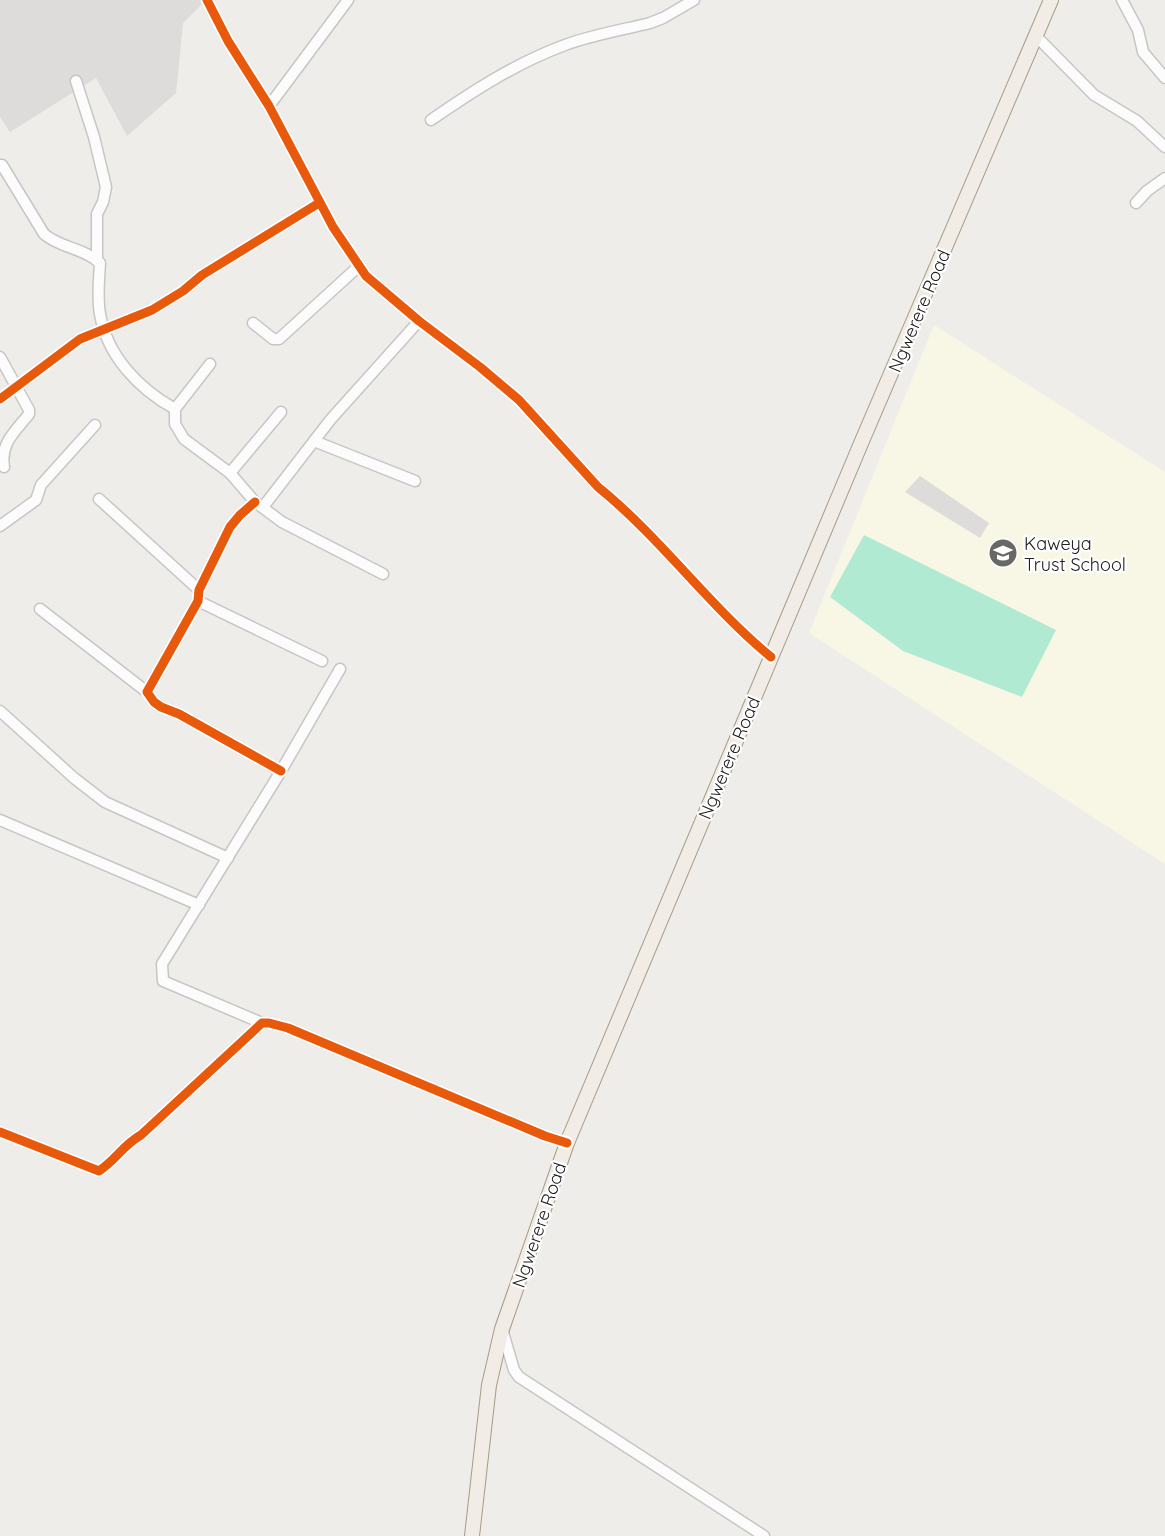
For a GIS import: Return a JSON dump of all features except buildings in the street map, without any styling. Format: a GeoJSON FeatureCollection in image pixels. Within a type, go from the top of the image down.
{"type":"FeatureCollection","features":[{"type":"Feature","properties":{"kind":"main road","name":"Ngwerere Road"},"geometry":{"type":"LineString","coordinates":[[472,1536],[489,1385],[502,1329],[567,1143],[1051,0]]}},
{"type":"Feature","properties":{"kind":"street"},"geometry":{"type":"LineString","coordinates":[[207,0],[228,41],[269,106],[320,203],[366,276],[519,400],[598,487],[613,499],[701,590],[771,657]]}},
{"type":"Feature","properties":{"kind":"street"},"geometry":{"type":"LineString","coordinates":[[269,106],[348,0]]}},
{"type":"Feature","properties":{"kind":"street"},"geometry":{"type":"LineString","coordinates":[[431,120],[486,83],[530,61],[566,45],[650,23],[694,0]]}},
{"type":"Feature","properties":{"kind":"street"},"geometry":{"type":"LineString","coordinates":[[1122,0],[1138,30],[1143,52],[1165,78]]}},
{"type":"Feature","properties":{"kind":"street"},"geometry":{"type":"LineString","coordinates":[[1036,36],[1094,95],[1137,122],[1165,147]]}},
{"type":"Feature","properties":{"kind":"street"},"geometry":{"type":"LineString","coordinates":[[76,81],[94,137],[106,187],[103,202],[97,214],[97,260]]}},
{"type":"Feature","properties":{"kind":"street"},"geometry":{"type":"LineString","coordinates":[[1,163],[44,234],[52,240],[84,252],[100,263],[100,315],[114,352],[126,370],[153,395],[175,409]]}},
{"type":"Feature","properties":{"kind":"street"},"geometry":{"type":"LineString","coordinates":[[1136,203],[1147,191],[1165,178]]}},
{"type":"Feature","properties":{"kind":"street"},"geometry":{"type":"LineString","coordinates":[[0,399],[74,342],[153,310],[183,291],[202,275],[320,203]]}},
{"type":"Feature","properties":{"kind":"street"},"geometry":{"type":"LineString","coordinates":[[253,323],[273,339],[279,339],[359,266]]}},
{"type":"Feature","properties":{"kind":"street"},"geometry":{"type":"LineString","coordinates":[[147,692],[199,595],[230,527],[240,515],[259,505],[373,371],[419,321]]}},
{"type":"Feature","properties":{"kind":"street"},"geometry":{"type":"LineString","coordinates":[[0,357],[29,410],[29,414],[2,448],[1,457],[4,467]]}},
{"type":"Feature","properties":{"kind":"street"},"geometry":{"type":"LineString","coordinates":[[210,364],[175,409],[175,424],[184,439],[230,473],[259,505],[282,522],[383,574]]}},
{"type":"Feature","properties":{"kind":"street"},"geometry":{"type":"LineString","coordinates":[[230,473],[281,412]]}},
{"type":"Feature","properties":{"kind":"street"},"geometry":{"type":"LineString","coordinates":[[0,526],[36,500],[41,485],[95,425]]}},
{"type":"Feature","properties":{"kind":"street"},"geometry":{"type":"LineString","coordinates":[[314,441],[415,481]]}},
{"type":"Feature","properties":{"kind":"street"},"geometry":{"type":"LineString","coordinates":[[99,499],[199,595],[322,662]]}},
{"type":"Feature","properties":{"kind":"street"},"geometry":{"type":"LineString","coordinates":[[40,609],[147,692],[161,707],[179,714],[281,771]]}},
{"type":"Feature","properties":{"kind":"street"},"geometry":{"type":"LineString","coordinates":[[340,669],[281,771],[162,964],[163,981],[262,1023],[288,1028],[515,1124],[567,1143]]}},
{"type":"Feature","properties":{"kind":"street"},"geometry":{"type":"LineString","coordinates":[[0,711],[74,778],[105,802],[228,858]]}},
{"type":"Feature","properties":{"kind":"street"},"geometry":{"type":"LineString","coordinates":[[0,820],[199,904]]}},
{"type":"Feature","properties":{"kind":"street"},"geometry":{"type":"LineString","coordinates":[[0,1132],[99,1170],[112,1162],[129,1142],[141,1135],[262,1023]]}},
{"type":"Feature","properties":{"kind":"street"},"geometry":{"type":"LineString","coordinates":[[502,1329],[514,1370],[519,1377],[764,1536]]}},
{"type":"Feature","properties":{"kind":"shaded area"},"geometry":{"type":"Polygon","coordinates":[[[0,0],[206,0],[183,23],[176,93],[127,136],[96,78],[10,132],[0,117],[0,0]]]}},
{"type":"Feature","properties":{"kind":"shaded area","name":"Kaweya Trust School"},"geometry":{"type":"Polygon","coordinates":[[[934,325],[1165,472],[1165,864],[809,633],[934,325]]]}},
{"type":"Feature","properties":{"kind":"shaded area"},"geometry":{"type":"Polygon","coordinates":[[[920,476],[989,523],[980,538],[905,492],[920,476]]]}},
{"type":"Feature","properties":{"kind":"green space"},"geometry":{"type":"Polygon","coordinates":[[[864,535],[1056,630],[1022,697],[903,651],[830,597],[864,535]]]}},
{"type":"Feature","properties":{"kind":"cycle path"},"geometry":{"type":"LineString","coordinates":[[207,0],[228,41],[269,106],[333,227],[366,276],[519,400],[598,487],[643,528],[727,616],[771,657]]}},
{"type":"Feature","properties":{"kind":"cycle path"},"geometry":{"type":"LineString","coordinates":[[0,399],[80,339],[152,310],[183,291],[202,275],[319,203]]}},
{"type":"Feature","properties":{"kind":"cycle path"},"geometry":{"type":"LineString","coordinates":[[255,502],[230,527],[199,590],[198,601],[147,692],[161,707],[179,714],[281,771]]}},
{"type":"Feature","properties":{"kind":"cycle path"},"geometry":{"type":"LineString","coordinates":[[0,1132],[99,1171],[262,1023],[269,1023],[288,1028],[545,1136],[567,1143]]}},
{"type":"Feature","properties":{"kind":"place","name":"Kaweya Trust School"},"geometry":{"type":"Point","coordinates":[1003,553]}}]}
